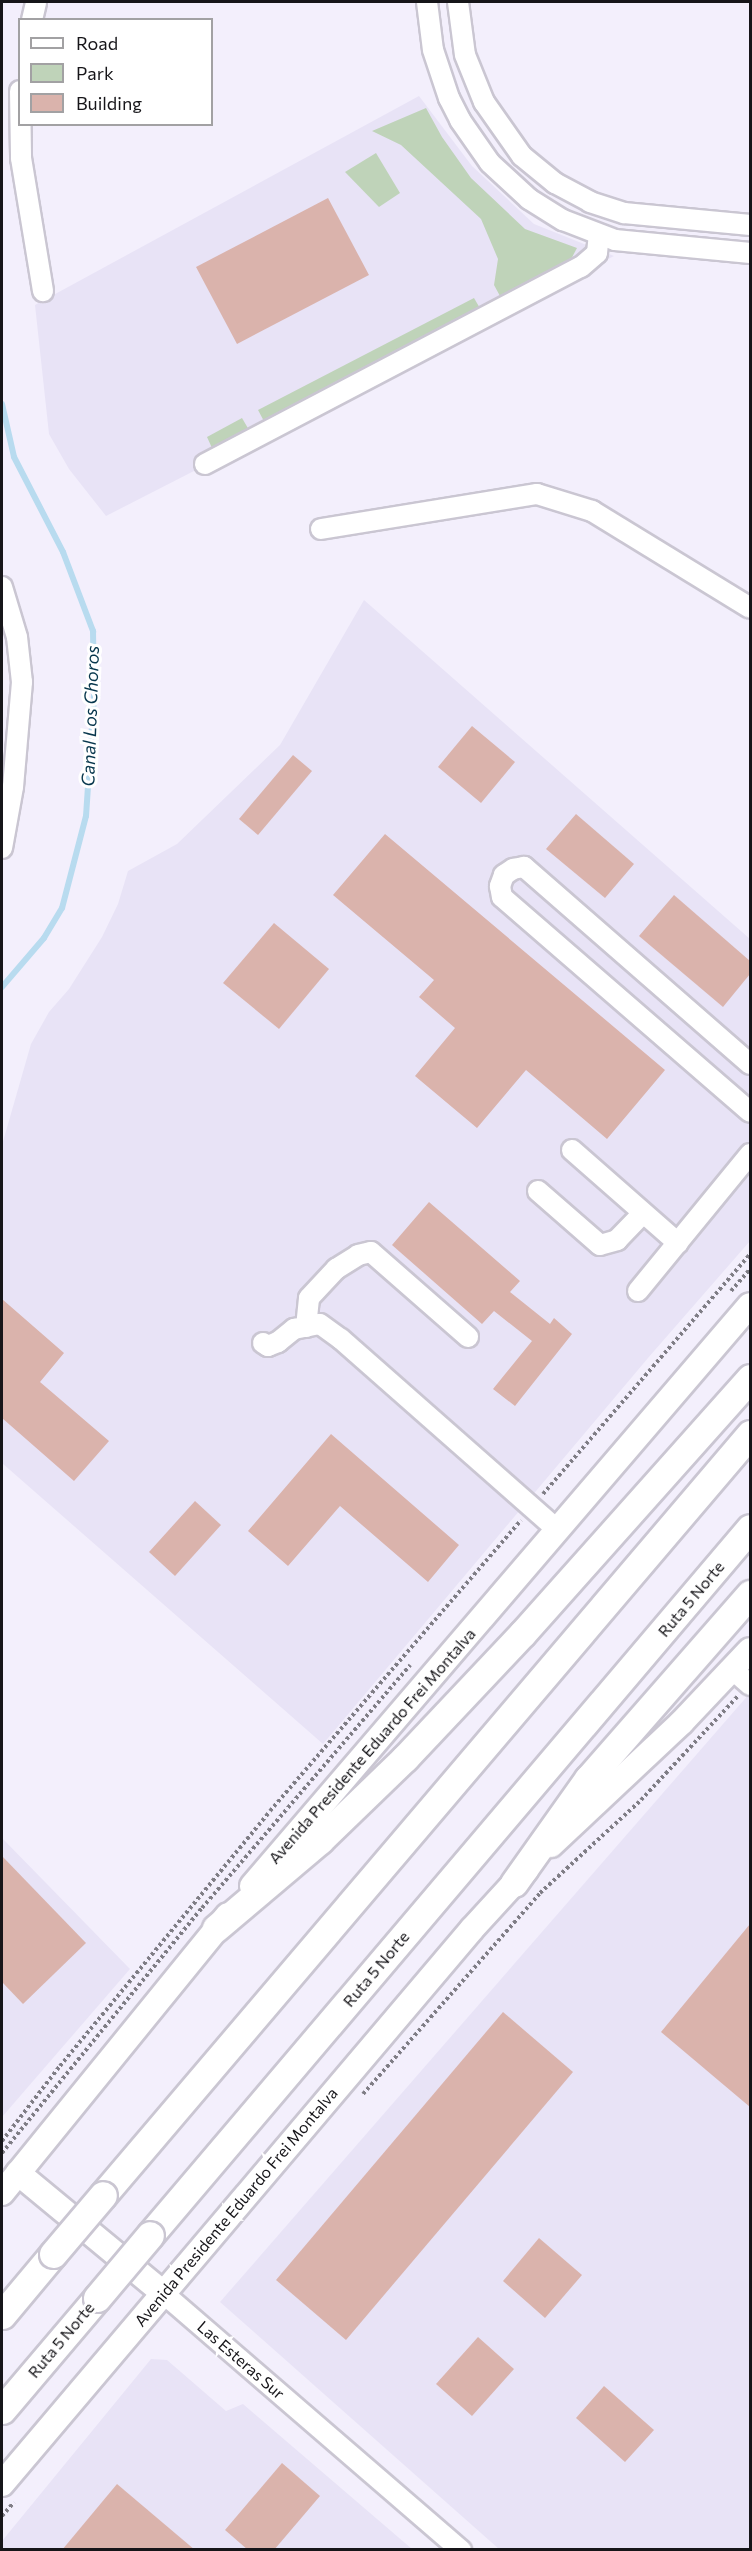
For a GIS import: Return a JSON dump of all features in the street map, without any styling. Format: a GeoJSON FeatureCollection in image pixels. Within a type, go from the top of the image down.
{"type":"FeatureCollection","features":[{"type":"Feature","properties":{"kind":"highway"},"geometry":{"type":"LineString","coordinates":[[216,1928],[320,1840],[405,1758],[514,1643],[750,1378]]}},
{"type":"Feature","properties":{"kind":"highway"},"geometry":{"type":"LineString","coordinates":[[2,2315],[750,1434]]}},
{"type":"Feature","properties":{"kind":"highway","name":"Ruta 5 Norte"},"geometry":{"type":"LineString","coordinates":[[2,2410],[750,1528]]}},
{"type":"Feature","properties":{"kind":"highway"},"geometry":{"type":"LineString","coordinates":[[514,1883],[588,1779],[750,1594]]}},
{"type":"Feature","properties":{"kind":"main road","name":"Avenida Presidente Eduardo Frei Montalva"},"geometry":{"type":"LineString","coordinates":[[2,2193],[216,1928],[750,1305]]}},
{"type":"Feature","properties":{"kind":"main road","name":"Avenida Presidente Eduardo Frei Montalva"},"geometry":{"type":"LineString","coordinates":[[9,2491],[163,2293],[514,1883],[578,1818],[681,1723],[744,1680],[750,1650]]}},
{"type":"Feature","properties":{"kind":"main road","name":"Las Esteras Sur"},"geometry":{"type":"LineString","coordinates":[[18,2174],[163,2293]]}},
{"type":"Feature","properties":{"kind":"street"},"geometry":{"type":"LineString","coordinates":[[32,18],[36,2]]}},
{"type":"Feature","properties":{"kind":"street"},"geometry":{"type":"LineString","coordinates":[[427,2],[432,42],[449,98],[474,142],[490,163],[529,198],[563,220],[599,235],[631,242],[750,253]]}},
{"type":"Feature","properties":{"kind":"street"},"geometry":{"type":"LineString","coordinates":[[458,2],[465,55],[484,102],[522,156],[555,183],[590,202],[624,213],[750,225]]}},
{"type":"Feature","properties":{"kind":"street"},"geometry":{"type":"LineString","coordinates":[[21,126],[21,158],[43,291]]}},
{"type":"Feature","properties":{"kind":"street"},"geometry":{"type":"LineString","coordinates":[[206,464],[582,267],[597,253],[599,235]]}},
{"type":"Feature","properties":{"kind":"street"},"geometry":{"type":"LineString","coordinates":[[321,529],[537,494],[592,511],[750,608]]}},
{"type":"Feature","properties":{"kind":"street"},"geometry":{"type":"LineString","coordinates":[[2,587],[17,638],[22,682],[13,787],[2,848]]}},
{"type":"Feature","properties":{"kind":"street"},"geometry":{"type":"LineString","coordinates":[[750,1064],[524,867],[513,868],[504,875],[500,886],[502,897],[750,1112]]}},
{"type":"Feature","properties":{"kind":"street"},"geometry":{"type":"LineString","coordinates":[[572,1150],[642,1214],[678,1243]]}},
{"type":"Feature","properties":{"kind":"street"},"geometry":{"type":"LineString","coordinates":[[638,1291],[750,1154]]}},
{"type":"Feature","properties":{"kind":"street"},"geometry":{"type":"LineString","coordinates":[[538,1191],[600,1245],[617,1240],[642,1214]]}},
{"type":"Feature","properties":{"kind":"street"},"geometry":{"type":"LineString","coordinates":[[306,1327],[309,1298],[336,1269],[358,1255],[371,1252],[468,1337]]}},
{"type":"Feature","properties":{"kind":"street"},"geometry":{"type":"LineString","coordinates":[[263,1343],[268,1346],[278,1342],[294,1329],[320,1324],[341,1339],[558,1530]]}},
{"type":"Feature","properties":{"kind":"street","name":"Las Esteras Sur"},"geometry":{"type":"LineString","coordinates":[[163,2293],[461,2550]]}},
{"type":"Feature","properties":{"kind":"path"},"geometry":{"type":"LineString","coordinates":[[2,2141],[60,2066],[270,1811],[750,1254]]}},
{"type":"Feature","properties":{"kind":"path"},"geometry":{"type":"LineString","coordinates":[[357,2101],[540,1893],[641,1800],[744,1680]]}},
{"type":"Feature","properties":{"kind":"path"},"geometry":{"type":"LineString","coordinates":[[2,2516],[9,2491]]}},
{"type":"Feature","properties":{"kind":"shaded area"},"geometry":{"type":"Polygon","coordinates":[[[419,96],[472,166],[534,224],[614,256],[106,516],[69,469],[49,434],[35,305],[419,96]]]}},
{"type":"Feature","properties":{"kind":"shaded area"},"geometry":{"type":"Polygon","coordinates":[[[364,600],[750,939],[750,1241],[648,1358],[323,1744],[2,1463],[2,1145],[31,1044],[49,1012],[69,989],[102,937],[118,904],[128,871],[177,844],[280,745],[364,600]]]}},
{"type":"Feature","properties":{"kind":"shaded area"},"geometry":{"type":"Polygon","coordinates":[[[750,1693],[750,2549],[499,2549],[220,2302],[750,1693]]]}},
{"type":"Feature","properties":{"kind":"shaded area"},"geometry":{"type":"Polygon","coordinates":[[[2,1838],[130,1969],[2,2117],[2,1838]]]}},
{"type":"Feature","properties":{"kind":"shaded area"},"geometry":{"type":"Polygon","coordinates":[[[151,2359],[167,2360],[226,2411],[243,2404],[412,2549],[2,2550],[2,2541],[151,2359]]]}},
{"type":"Feature","properties":{"kind":"green space"},"geometry":{"type":"Polygon","coordinates":[[[426,108],[442,137],[471,178],[525,229],[577,248],[568,265],[500,296],[494,285],[498,259],[481,219],[401,145],[372,131],[426,108]]]}},
{"type":"Feature","properties":{"kind":"green space"},"geometry":{"type":"Polygon","coordinates":[[[376,153],[400,193],[379,207],[345,172],[376,153]]]}},
{"type":"Feature","properties":{"kind":"green space"},"geometry":{"type":"Polygon","coordinates":[[[474,298],[481,310],[266,425],[258,410],[474,298]]]}},
{"type":"Feature","properties":{"kind":"green space"},"geometry":{"type":"Polygon","coordinates":[[[242,418],[249,430],[212,448],[207,437],[242,418]]]}},
{"type":"Feature","properties":{"kind":"building"},"geometry":{"type":"Polygon","coordinates":[[[328,198],[369,275],[237,344],[196,267],[328,198]]]}},
{"type":"Feature","properties":{"kind":"building"},"geometry":{"type":"Polygon","coordinates":[[[472,726],[515,762],[481,803],[438,767],[472,726]]]}},
{"type":"Feature","properties":{"kind":"building"},"geometry":{"type":"Polygon","coordinates":[[[293,755],[312,771],[258,835],[239,819],[293,755]]]}},
{"type":"Feature","properties":{"kind":"building"},"geometry":{"type":"Polygon","coordinates":[[[576,814],[634,864],[605,898],[546,849],[576,814]]]}},
{"type":"Feature","properties":{"kind":"building"},"geometry":{"type":"Polygon","coordinates":[[[385,834],[665,1070],[607,1139],[526,1070],[477,1128],[415,1076],[455,1028],[419,997],[434,980],[333,895],[385,834]]]}},
{"type":"Feature","properties":{"kind":"building"},"geometry":{"type":"Polygon","coordinates":[[[674,895],[750,961],[750,974],[723,1007],[639,936],[674,895]]]}},
{"type":"Feature","properties":{"kind":"building"},"geometry":{"type":"Polygon","coordinates":[[[274,923],[329,969],[279,1029],[223,983],[274,923]]]}},
{"type":"Feature","properties":{"kind":"building"},"geometry":{"type":"Polygon","coordinates":[[[429,1202],[520,1281],[510,1292],[550,1324],[554,1318],[572,1334],[515,1406],[493,1389],[532,1341],[494,1311],[482,1324],[392,1245],[429,1202]]]}},
{"type":"Feature","properties":{"kind":"building"},"geometry":{"type":"Polygon","coordinates":[[[2,1299],[64,1353],[40,1382],[109,1441],[74,1481],[2,1418],[2,1299]]]}},
{"type":"Feature","properties":{"kind":"building"},"geometry":{"type":"Polygon","coordinates":[[[331,1434],[459,1545],[428,1582],[340,1506],[288,1566],[248,1531],[331,1434]]]}},
{"type":"Feature","properties":{"kind":"building"},"geometry":{"type":"Polygon","coordinates":[[[195,1501],[221,1525],[175,1576],[149,1552],[195,1501]]]}},
{"type":"Feature","properties":{"kind":"building"},"geometry":{"type":"Polygon","coordinates":[[[2,1856],[86,1943],[23,2004],[2,1982],[2,1856]]]}},
{"type":"Feature","properties":{"kind":"building"},"geometry":{"type":"Polygon","coordinates":[[[750,1924],[750,2107],[661,2032],[750,1924]]]}},
{"type":"Feature","properties":{"kind":"building"},"geometry":{"type":"Polygon","coordinates":[[[503,2012],[573,2072],[346,2340],[276,2280],[503,2012]]]}},
{"type":"Feature","properties":{"kind":"building"},"geometry":{"type":"Polygon","coordinates":[[[539,2238],[582,2275],[545,2318],[503,2281],[539,2238]]]}},
{"type":"Feature","properties":{"kind":"building"},"geometry":{"type":"Polygon","coordinates":[[[478,2337],[514,2369],[472,2416],[436,2384],[478,2337]]]}},
{"type":"Feature","properties":{"kind":"building"},"geometry":{"type":"Polygon","coordinates":[[[604,2386],[654,2430],[625,2462],[576,2418],[604,2386]]]}},
{"type":"Feature","properties":{"kind":"building"},"geometry":{"type":"Polygon","coordinates":[[[282,2463],[320,2496],[274,2550],[248,2550],[225,2530],[282,2463]]]}},
{"type":"Feature","properties":{"kind":"building"},"geometry":{"type":"Polygon","coordinates":[[[117,2484],[195,2550],[62,2550],[117,2484]]]}},
{"type":"Feature","properties":{"kind":"waterway","name":"Canal Los Choros"},"geometry":{"type":"LineString","coordinates":[[2,404],[14,457],[63,552],[93,631],[94,696],[86,816],[62,908],[44,938],[2,987]]}}]}
